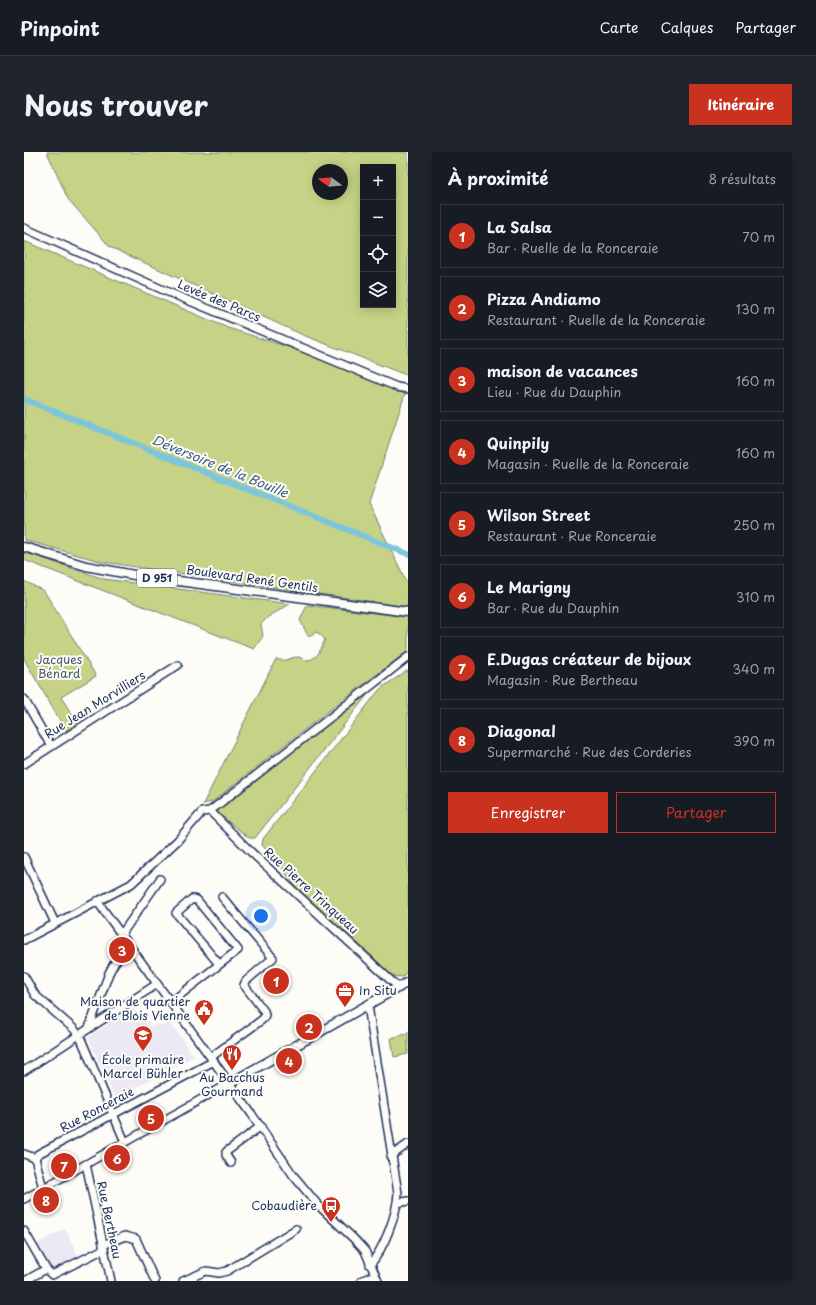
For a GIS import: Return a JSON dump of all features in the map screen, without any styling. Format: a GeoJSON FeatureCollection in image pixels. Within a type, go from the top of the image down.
{"type":"FeatureCollection","features":[{"type":"Feature","properties":{"kind":"main road","name":"Boulevard René Gentils"},"geometry":{"type":"LineString","coordinates":[[24,547],[86,566],[134,575],[408,612]]}},
{"type":"Feature","properties":{"kind":"main road"},"geometry":{"type":"LineString","coordinates":[[230,1083],[408,982]]}},
{"type":"Feature","properties":{"kind":"street","name":"Levée des Parcs"},"geometry":{"type":"LineString","coordinates":[[24,228],[175,295],[397,387],[408,389]]}},
{"type":"Feature","properties":{"kind":"street"},"geometry":{"type":"LineString","coordinates":[[24,940],[131,884],[177,841],[202,812],[210,811],[408,657]]}},
{"type":"Feature","properties":{"kind":"street","name":"Rue Jean Morvilliers"},"geometry":{"type":"LineString","coordinates":[[24,764],[178,665]]}},
{"type":"Feature","properties":{"kind":"street"},"geometry":{"type":"LineString","coordinates":[[24,699],[51,746]]}},
{"type":"Feature","properties":{"kind":"street","name":"Rue Pierre Trinqueau"},"geometry":{"type":"LineString","coordinates":[[210,811],[256,857],[399,988]]}},
{"type":"Feature","properties":{"kind":"street"},"geometry":{"type":"LineString","coordinates":[[24,857],[56,923]]}},
{"type":"Feature","properties":{"kind":"street"},"geometry":{"type":"LineString","coordinates":[[121,935],[160,879]]}},
{"type":"Feature","properties":{"kind":"street","name":"Rue Ronceraie"},"geometry":{"type":"LineString","coordinates":[[35,1158],[38,1154],[114,1114],[212,1059],[263,1019],[265,1015],[264,1011],[244,985],[246,981],[273,958],[222,897]]}},
{"type":"Feature","properties":{"kind":"street"},"geometry":{"type":"LineString","coordinates":[[170,1002],[238,950],[197,900],[192,899],[176,913],[219,964]]}},
{"type":"Feature","properties":{"kind":"street"},"geometry":{"type":"LineString","coordinates":[[97,901],[261,1126],[293,1175],[318,1205],[360,1245],[376,1278],[361,1281]]}},
{"type":"Feature","properties":{"kind":"street"},"geometry":{"type":"LineString","coordinates":[[89,1028],[109,973],[115,962],[130,948]]}},
{"type":"Feature","properties":{"kind":"street"},"geometry":{"type":"LineString","coordinates":[[24,976],[35,995],[79,1035],[125,1142]]}},
{"type":"Feature","properties":{"kind":"street"},"geometry":{"type":"LineString","coordinates":[[24,1071],[157,984]]}},
{"type":"Feature","properties":{"kind":"street"},"geometry":{"type":"LineString","coordinates":[[368,1006],[397,1188],[397,1203],[382,1249],[370,1265]]}},
{"type":"Feature","properties":{"kind":"street"},"geometry":{"type":"LineString","coordinates":[[24,1199],[230,1083]]}},
{"type":"Feature","properties":{"kind":"street"},"geometry":{"type":"LineString","coordinates":[[231,1163],[226,1155],[226,1152],[261,1126]]}},
{"type":"Feature","properties":{"kind":"street"},"geometry":{"type":"LineString","coordinates":[[391,1156],[408,1144]]}},
{"type":"Feature","properties":{"kind":"street"},"geometry":{"type":"LineString","coordinates":[[24,1154],[35,1158],[42,1188]]}},
{"type":"Feature","properties":{"kind":"street","name":"Rue Bertheau"},"geometry":{"type":"LineString","coordinates":[[86,1164],[111,1281]]}},
{"type":"Feature","properties":{"kind":"street"},"geometry":{"type":"LineString","coordinates":[[397,1203],[408,1201]]}},
{"type":"Feature","properties":{"kind":"street"},"geometry":{"type":"LineString","coordinates":[[183,1281],[206,1271],[219,1273],[227,1271],[296,1229]]}},
{"type":"Feature","properties":{"kind":"street"},"geometry":{"type":"LineString","coordinates":[[24,1230],[46,1269],[51,1274],[56,1274],[126,1236],[136,1239],[155,1281]]}},
{"type":"Feature","properties":{"kind":"street"},"geometry":{"type":"LineString","coordinates":[[25,1281],[46,1269]]}},
{"type":"Feature","properties":{"kind":"shaded area","name":"École primaire Marcel Bühler"},"geometry":{"type":"Polygon","coordinates":[[[134,1008],[138,1015],[142,1013],[152,1027],[158,1024],[161,1026],[169,1021],[194,1056],[161,1075],[114,1097],[88,1037],[134,1008]]]}},
{"type":"Feature","properties":{"kind":"shaded area"},"geometry":{"type":"Polygon","coordinates":[[[65,1229],[80,1260],[53,1273],[36,1244],[65,1229]]]}},
{"type":"Feature","properties":{"kind":"green space"},"geometry":{"type":"Polygon","coordinates":[[[47,152],[408,152],[408,374],[406,375],[303,335],[110,247],[68,199],[47,152]]]}},
{"type":"Feature","properties":{"kind":"green space"},"geometry":{"type":"Polygon","coordinates":[[[24,241],[228,328],[310,354],[405,394],[369,504],[408,585],[408,607],[103,562],[24,540],[24,241]]]}},
{"type":"Feature","properties":{"kind":"green space"},"geometry":{"type":"Polygon","coordinates":[[[24,552],[104,579],[290,604],[268,617],[261,624],[263,636],[254,649],[24,560],[24,552]]]}},
{"type":"Feature","properties":{"kind":"green space","name":"Jacques Bénard"},"geometry":{"type":"Polygon","coordinates":[[[24,581],[44,591],[96,676],[61,697],[78,724],[66,731],[24,659],[24,581]]]}},
{"type":"Feature","properties":{"kind":"green space"},"geometry":{"type":"Polygon","coordinates":[[[307,605],[408,617],[408,651],[212,802],[203,804],[276,659],[286,660],[300,657],[306,660],[311,659],[317,655],[321,649],[325,639],[317,632],[308,636],[300,620],[307,605]]]}},
{"type":"Feature","properties":{"kind":"green space"},"geometry":{"type":"Polygon","coordinates":[[[408,670],[408,969],[403,977],[391,976],[372,956],[300,893],[282,868],[262,845],[263,839],[380,689],[408,670]]]}},
{"type":"Feature","properties":{"kind":"green space"},"geometry":{"type":"Polygon","coordinates":[[[372,689],[255,838],[249,838],[215,811],[372,689]]]}},
{"type":"Feature","properties":{"kind":"green space"},"geometry":{"type":"Polygon","coordinates":[[[408,1031],[408,1054],[394,1057],[391,1038],[406,1034],[408,1031]]]}},
{"type":"Feature","properties":{"kind":"waterway","name":"Déversoire de la Bouille"},"geometry":{"type":"LineString","coordinates":[[24,399],[408,554]]}},
{"type":"Feature","properties":{"kind":"place","name":"maison de vacances"},"geometry":{"type":"Point","coordinates":[122,950]}},
{"type":"Feature","properties":{"kind":"place","name":"La Salsa"},"geometry":{"type":"Point","coordinates":[276,981]}},
{"type":"Feature","properties":{"kind":"place","name":"In Situ"},"geometry":{"type":"Point","coordinates":[345,1008]}},
{"type":"Feature","properties":{"kind":"place","name":"Maison de quartier de Blois Vienne"},"geometry":{"type":"Point","coordinates":[204,1026]}},
{"type":"Feature","properties":{"kind":"place","name":"Pizza Andiamo"},"geometry":{"type":"Point","coordinates":[309,1027]}},
{"type":"Feature","properties":{"kind":"place","name":"École primaire Marcel Bühler"},"geometry":{"type":"Point","coordinates":[143,1052]}},
{"type":"Feature","properties":{"kind":"place","name":"Quinpily"},"geometry":{"type":"Point","coordinates":[289,1061]}},
{"type":"Feature","properties":{"kind":"place","name":"Au Bacchus Gourmand"},"geometry":{"type":"Point","coordinates":[232,1071]}},
{"type":"Feature","properties":{"kind":"place","name":"Wilson Street"},"geometry":{"type":"Point","coordinates":[151,1118]}},
{"type":"Feature","properties":{"kind":"place","name":"Le Marigny"},"geometry":{"type":"Point","coordinates":[117,1158]}},
{"type":"Feature","properties":{"kind":"place","name":"E.Dugas créateur de bijoux"},"geometry":{"type":"Point","coordinates":[64,1166]}},
{"type":"Feature","properties":{"kind":"place","name":"Diagonal"},"geometry":{"type":"Point","coordinates":[46,1200]}},
{"type":"Feature","properties":{"kind":"place","name":"Cobaudière"},"geometry":{"type":"Point","coordinates":[331,1223]}}]}
